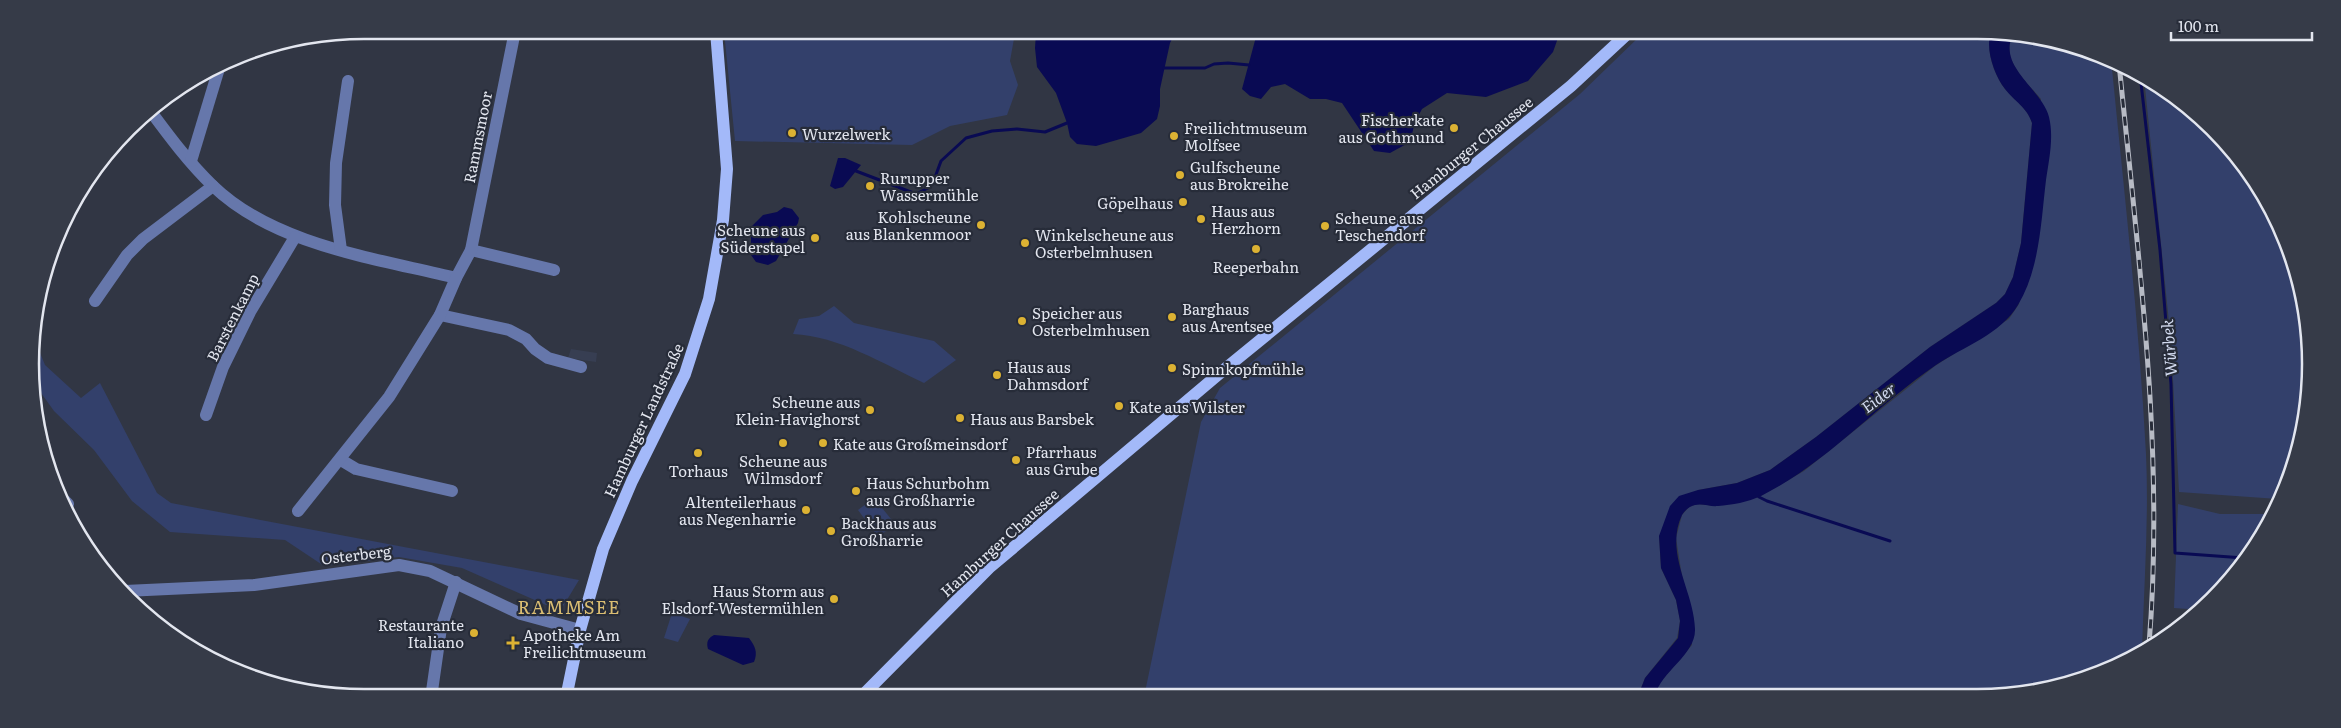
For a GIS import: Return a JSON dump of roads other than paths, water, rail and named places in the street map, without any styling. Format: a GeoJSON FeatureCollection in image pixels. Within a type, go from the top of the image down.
{"type":"FeatureCollection","features":[{"type":"Feature","properties":{"kind":"main road","name":"Hamburger Landstraße"},"geometry":{"type":"LineString","coordinates":[[568,689],[580,630],[602,549],[632,481],[685,374],[711,290],[723,220],[726,169],[717,39]]}},
{"type":"Feature","properties":{"kind":"main road","name":"Hamburger Chaussee"},"geometry":{"type":"LineString","coordinates":[[869,689],[989,568],[1226,368],[1571,86],[1622,39]]}},
{"type":"Feature","properties":{"kind":"street","name":"Rammsmoor"},"geometry":{"type":"LineString","coordinates":[[298,511],[341,460],[389,397],[440,315],[471,250],[513,39]]}},
{"type":"Feature","properties":{"kind":"street"},"geometry":{"type":"LineString","coordinates":[[191,161],[218,73]]}},
{"type":"Feature","properties":{"kind":"street"},"geometry":{"type":"LineString","coordinates":[[341,250],[335,205],[336,163],[348,81]]}},
{"type":"Feature","properties":{"kind":"street"},"geometry":{"type":"LineString","coordinates":[[155,115],[178,147],[213,186],[251,214],[294,237],[456,278]]}},
{"type":"Feature","properties":{"kind":"street"},"geometry":{"type":"LineString","coordinates":[[95,302],[127,255],[143,239],[213,186]]}},
{"type":"Feature","properties":{"kind":"street","name":"Barstenkamp"},"geometry":{"type":"LineString","coordinates":[[206,415],[223,366],[250,312],[294,237]]}},
{"type":"Feature","properties":{"kind":"street"},"geometry":{"type":"LineString","coordinates":[[471,250],[554,270]]}},
{"type":"Feature","properties":{"kind":"street"},"geometry":{"type":"LineString","coordinates":[[440,315],[508,330],[526,339],[535,349],[548,358],[581,367]]}},
{"type":"Feature","properties":{"kind":"street"},"geometry":{"type":"LineString","coordinates":[[341,460],[356,468],[452,491]]}},
{"type":"Feature","properties":{"kind":"street","name":"Osterberg"},"geometry":{"type":"LineString","coordinates":[[132,592],[254,585],[398,564],[430,571],[521,614],[580,630]]}},
{"type":"Feature","properties":{"kind":"street"},"geometry":{"type":"LineString","coordinates":[[432,689],[441,628],[456,582]]}},
{"type":"Feature","properties":{"kind":"water"},"geometry":{"type":"Polygon","coordinates":[[[1036,39],[1172,39],[1160,89],[1160,106],[1157,119],[1141,133],[1096,146],[1077,144],[1070,137],[1056,93],[1037,67],[1036,39]]]}},
{"type":"Feature","properties":{"kind":"water"},"geometry":{"type":"Polygon","coordinates":[[[1255,39],[1558,39],[1553,52],[1528,81],[1486,97],[1447,93],[1422,109],[1415,122],[1410,142],[1390,153],[1374,151],[1342,103],[1326,99],[1310,99],[1285,84],[1271,87],[1261,99],[1250,96],[1242,89],[1255,39]]]}},
{"type":"Feature","properties":{"kind":"water","name":"Eider"},"geometry":{"type":"Polygon","coordinates":[[[1990,39],[2011,41],[2011,58],[2016,68],[2045,107],[2049,117],[2051,132],[2041,228],[2035,260],[2031,276],[2018,305],[2011,315],[1992,332],[1947,358],[1914,381],[1830,451],[1785,483],[1745,502],[1718,506],[1698,505],[1691,506],[1686,510],[1677,529],[1676,544],[1681,572],[1693,615],[1694,638],[1690,647],[1657,689],[1641,689],[1645,678],[1678,638],[1680,621],[1676,600],[1661,568],[1659,536],[1670,506],[1679,496],[1698,490],[1737,483],[1770,470],[1816,437],[1930,347],[1996,303],[2005,294],[2013,277],[2021,243],[2032,123],[2024,109],[2009,94],[1998,78],[1990,56],[1990,39]]]}},
{"type":"Feature","properties":{"kind":"water"},"geometry":{"type":"Polygon","coordinates":[[[838,158],[845,158],[861,165],[843,187],[835,189],[830,186],[838,158]]]}},
{"type":"Feature","properties":{"kind":"water"},"geometry":{"type":"Polygon","coordinates":[[[784,207],[792,209],[799,218],[798,223],[776,261],[768,265],[756,262],[751,255],[751,227],[763,215],[777,212],[784,207]]]}},
{"type":"Feature","properties":{"kind":"water"},"geometry":{"type":"Polygon","coordinates":[[[714,635],[749,638],[755,649],[754,662],[743,665],[708,649],[708,640],[714,635]]]}},
{"type":"Feature","properties":{"kind":"waterway"},"geometry":{"type":"LineString","coordinates":[[1164,68],[1205,68],[1214,64],[1228,63],[1249,65]]}},
{"type":"Feature","properties":{"kind":"waterway","name":"Würbek"},"geometry":{"type":"LineString","coordinates":[[2141,83],[2160,250],[2171,384],[2175,553],[2238,558]]}},
{"type":"Feature","properties":{"kind":"waterway"},"geometry":{"type":"LineString","coordinates":[[856,171],[916,194],[928,188],[934,180],[941,161],[966,138],[992,131],[1017,129],[1045,132],[1067,123]]}},
{"type":"Feature","properties":{"kind":"waterway"},"geometry":{"type":"LineString","coordinates":[[1759,497],[1890,541]]}},
{"type":"Feature","properties":{"kind":"railway"},"geometry":{"type":"LineString","coordinates":[[2120,72],[2141,281],[2152,426],[2154,499],[2149,640]]}},
{"type":"Feature","properties":{"kind":"place","name":"Fischerkate aus Gothmund"},"geometry":{"type":"Point","coordinates":[1454,128]}},
{"type":"Feature","properties":{"kind":"place","name":"Wurzelwerk"},"geometry":{"type":"Point","coordinates":[792,133]}},
{"type":"Feature","properties":{"kind":"place","name":"Freilichtmuseum Molfsee"},"geometry":{"type":"Point","coordinates":[1174,136]}},
{"type":"Feature","properties":{"kind":"place","name":"Gulfscheune aus Brokreihe"},"geometry":{"type":"Point","coordinates":[1180,175]}},
{"type":"Feature","properties":{"kind":"place","name":"Rurupper Wassermühle"},"geometry":{"type":"Point","coordinates":[870,186]}},
{"type":"Feature","properties":{"kind":"place","name":"Göpelhaus"},"geometry":{"type":"Point","coordinates":[1183,202]}},
{"type":"Feature","properties":{"kind":"place","name":"Haus aus Herzhorn"},"geometry":{"type":"Point","coordinates":[1201,219]}},
{"type":"Feature","properties":{"kind":"place","name":"Kohlscheune aus Blankenmoor"},"geometry":{"type":"Point","coordinates":[981,225]}},
{"type":"Feature","properties":{"kind":"place","name":"Scheune aus Teschendorf"},"geometry":{"type":"Point","coordinates":[1325,226]}},
{"type":"Feature","properties":{"kind":"place","name":"Scheune aus Süderstapel"},"geometry":{"type":"Point","coordinates":[815,238]}},
{"type":"Feature","properties":{"kind":"place","name":"Winkelscheune aus Osterbelmhusen"},"geometry":{"type":"Point","coordinates":[1025,243]}},
{"type":"Feature","properties":{"kind":"place","name":"Reeperbahn"},"geometry":{"type":"Point","coordinates":[1256,249]}},
{"type":"Feature","properties":{"kind":"place","name":"Barghaus aus Arentsee"},"geometry":{"type":"Point","coordinates":[1172,317]}},
{"type":"Feature","properties":{"kind":"place","name":"Speicher aus Osterbelmhusen"},"geometry":{"type":"Point","coordinates":[1022,321]}},
{"type":"Feature","properties":{"kind":"place","name":"Spinnkopfmühle"},"geometry":{"type":"Point","coordinates":[1172,368]}},
{"type":"Feature","properties":{"kind":"place","name":"Haus aus Dahmsdorf"},"geometry":{"type":"Point","coordinates":[997,375]}},
{"type":"Feature","properties":{"kind":"place","name":"Kate aus Wilster"},"geometry":{"type":"Point","coordinates":[1119,406]}},
{"type":"Feature","properties":{"kind":"place","name":"Scheune aus Klein-Havighorst"},"geometry":{"type":"Point","coordinates":[870,410]}},
{"type":"Feature","properties":{"kind":"place","name":"Haus aus Barsbek"},"geometry":{"type":"Point","coordinates":[960,418]}},
{"type":"Feature","properties":{"kind":"place","name":"Scheune aus Wilmsdorf"},"geometry":{"type":"Point","coordinates":[783,443]}},
{"type":"Feature","properties":{"kind":"place","name":"Kate aus Großmeinsdorf"},"geometry":{"type":"Point","coordinates":[823,443]}},
{"type":"Feature","properties":{"kind":"place","name":"Torhaus"},"geometry":{"type":"Point","coordinates":[698,453]}},
{"type":"Feature","properties":{"kind":"place","name":"Pfarrhaus aus Grube"},"geometry":{"type":"Point","coordinates":[1016,460]}},
{"type":"Feature","properties":{"kind":"place","name":"Haus Schurbohm aus Großharrie"},"geometry":{"type":"Point","coordinates":[856,491]}},
{"type":"Feature","properties":{"kind":"place","name":"Altenteilerhaus aus Negenharrie"},"geometry":{"type":"Point","coordinates":[806,510]}},
{"type":"Feature","properties":{"kind":"place","name":"Backhaus aus Großharrie"},"geometry":{"type":"Point","coordinates":[831,531]}},
{"type":"Feature","properties":{"kind":"place","name":"Haus Storm aus Elsdorf-Westermühlen"},"geometry":{"type":"Point","coordinates":[834,599]}},
{"type":"Feature","properties":{"kind":"place","name":"Restaurante Italiano"},"geometry":{"type":"Point","coordinates":[474,633]}},
{"type":"Feature","properties":{"kind":"place","name":"Apotheke Am Freilichtmuseum"},"geometry":{"type":"Point","coordinates":[513,643]}},
{"type":"Feature","properties":{"kind":"district","name":"RAMMSEE"},"geometry":{"type":"Point","coordinates":[569,606]}}]}
